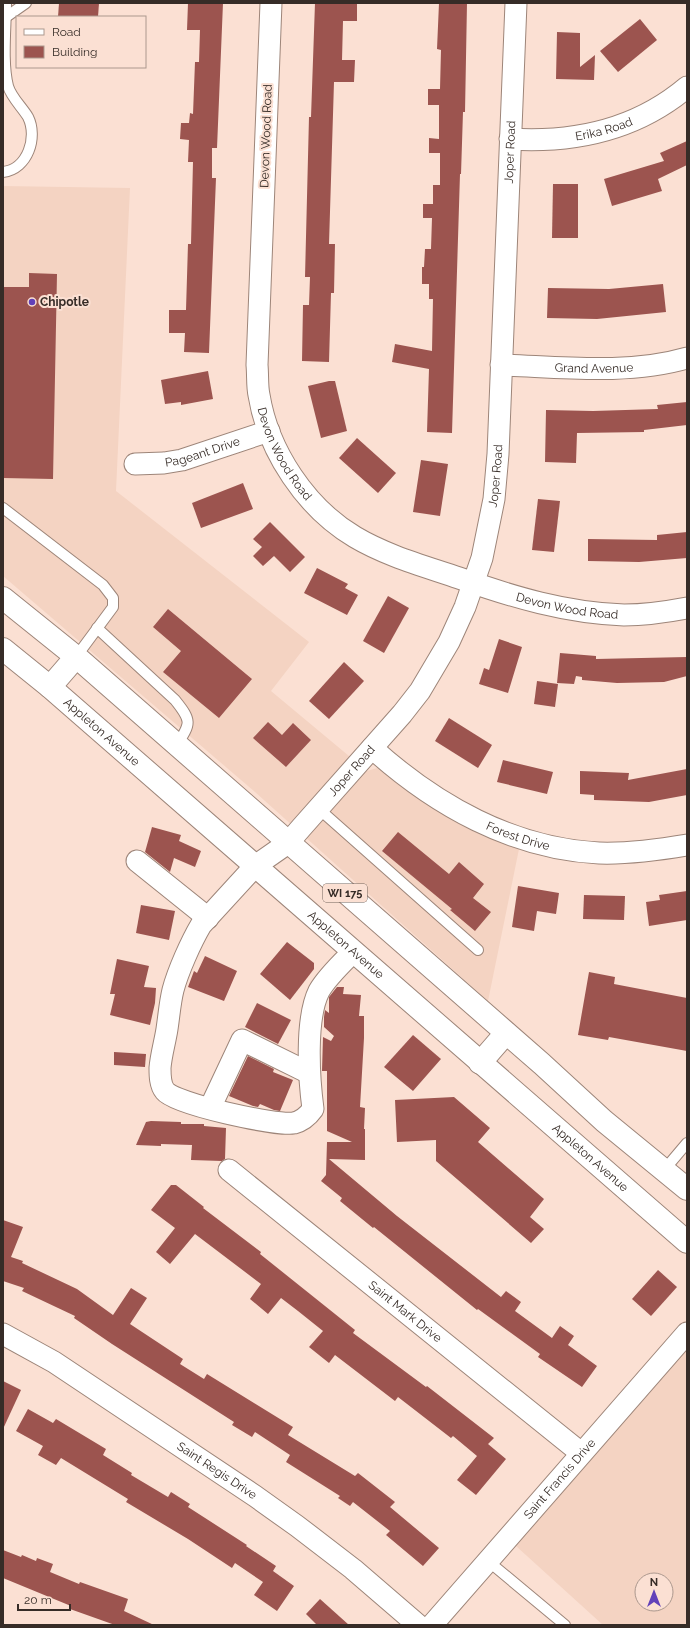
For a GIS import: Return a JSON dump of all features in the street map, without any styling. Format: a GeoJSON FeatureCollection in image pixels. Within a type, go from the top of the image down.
{"type":"FeatureCollection","features":[{"type":"Feature","properties":{"kind":"main road","name":"WI 175"},"geometry":{"type":"LineString","coordinates":[[3,598],[76,657],[506,1033],[604,1121],[665,1169],[687,1189]]}},
{"type":"Feature","properties":{"kind":"main road","name":"Appleton Avenue"},"geometry":{"type":"LineString","coordinates":[[3,649],[50,687],[687,1242]]}},
{"type":"Feature","properties":{"kind":"main road"},"geometry":{"type":"LineString","coordinates":[[50,687],[76,657]]}},
{"type":"Feature","properties":{"kind":"main road"},"geometry":{"type":"LineString","coordinates":[[480,1063],[506,1033]]}},
{"type":"Feature","properties":{"kind":"street","name":"Devon Wood Road"},"geometry":{"type":"LineString","coordinates":[[271,3],[257,365],[259,396],[269,431],[278,452],[293,479],[311,501],[328,518],[353,536],[372,546],[404,559],[473,583],[526,600],[570,610],[624,615],[653,614],[687,608]]}},
{"type":"Feature","properties":{"kind":"street","name":"Joper Road"},"geometry":{"type":"LineString","coordinates":[[353,952],[320,990],[315,1000],[312,1019],[310,1074],[313,1109],[309,1115],[302,1120],[293,1123],[275,1122],[180,1101],[164,1091],[161,1083],[160,1068],[173,990],[195,935],[201,925],[255,866],[288,842],[319,809],[402,714],[435,668],[449,642],[465,607],[482,558],[494,499],[498,454],[516,3]]}},
{"type":"Feature","properties":{"kind":"street","name":"Erika Road"},"geometry":{"type":"LineString","coordinates":[[510,139],[534,140],[572,138],[616,128],[648,114],[687,86]]}},
{"type":"Feature","properties":{"kind":"street","name":"Grand Avenue"},"geometry":{"type":"LineString","coordinates":[[501,365],[606,369],[656,365],[687,358]]}},
{"type":"Feature","properties":{"kind":"street","name":"Pageant Drive"},"geometry":{"type":"LineString","coordinates":[[135,464],[164,463],[182,460],[269,431]]}},
{"type":"Feature","properties":{"kind":"street","name":"Forest Drive"},"geometry":{"type":"LineString","coordinates":[[372,748],[392,766],[442,803],[505,833],[532,841],[599,853],[653,851],[687,845]]}},
{"type":"Feature","properties":{"kind":"street"},"geometry":{"type":"LineString","coordinates":[[137,861],[208,918]]}},
{"type":"Feature","properties":{"kind":"street"},"geometry":{"type":"LineString","coordinates":[[210,1108],[242,1040],[310,1074]]}},
{"type":"Feature","properties":{"kind":"street","name":"Saint Mark Drive"},"geometry":{"type":"LineString","coordinates":[[229,1170],[582,1453]]}},
{"type":"Feature","properties":{"kind":"street","name":"Saint Francis Drive"},"geometry":{"type":"LineString","coordinates":[[432,1625],[687,1333]]}},
{"type":"Feature","properties":{"kind":"street","name":"Saint Regis Drive"},"geometry":{"type":"LineString","coordinates":[[3,1334],[54,1362],[261,1500],[353,1569],[418,1625]]}},
{"type":"Feature","properties":{"kind":"lane"},"geometry":{"type":"LineString","coordinates":[[3,172],[8,172],[24,160],[30,150],[32,134],[28,118],[8,87],[6,66],[6,3]]}},
{"type":"Feature","properties":{"kind":"lane"},"geometry":{"type":"LineString","coordinates":[[6,17],[26,3]]}},
{"type":"Feature","properties":{"kind":"lane"},"geometry":{"type":"LineString","coordinates":[[3,508],[94,578],[112,598],[113,607],[76,657]]}},
{"type":"Feature","properties":{"kind":"lane"},"geometry":{"type":"LineString","coordinates":[[97,628],[175,700],[183,710],[188,720],[188,728],[177,745]]}},
{"type":"Feature","properties":{"kind":"lane"},"geometry":{"type":"LineString","coordinates":[[319,809],[478,950]]}},
{"type":"Feature","properties":{"kind":"lane"},"geometry":{"type":"LineString","coordinates":[[665,1169],[687,1143]]}},
{"type":"Feature","properties":{"kind":"lane"},"geometry":{"type":"LineString","coordinates":[[488,1561],[565,1625]]}},
{"type":"Feature","properties":{"kind":"shaded area"},"geometry":{"type":"Polygon","coordinates":[[[3,186],[130,188],[116,491],[309,642],[271,691],[367,771],[377,768],[386,772],[434,808],[461,825],[485,837],[519,849],[488,1001],[255,792],[3,576],[3,186]]]}},
{"type":"Feature","properties":{"kind":"shaded area"},"geometry":{"type":"Polygon","coordinates":[[[687,1350],[687,1625],[603,1625],[516,1546],[687,1350]]]}},
{"type":"Feature","properties":{"kind":"building"},"geometry":{"type":"Polygon","coordinates":[[[59,3],[99,3],[98,16],[58,16],[59,3]]]}},
{"type":"Feature","properties":{"kind":"building"},"geometry":{"type":"Polygon","coordinates":[[[188,3],[223,3],[217,148],[212,148],[212,178],[216,178],[209,353],[184,352],[185,333],[169,333],[169,310],[186,310],[188,244],[191,244],[193,162],[188,162],[189,140],[180,139],[181,123],[189,123],[190,113],[193,114],[195,62],[199,62],[200,30],[187,30],[188,3]]]}},
{"type":"Feature","properties":{"kind":"building"},"geometry":{"type":"Polygon","coordinates":[[[315,3],[357,3],[357,21],[343,21],[342,60],[355,60],[354,82],[334,82],[329,244],[335,244],[334,293],[331,293],[329,362],[302,361],[303,305],[309,305],[310,277],[305,277],[309,117],[311,117],[315,3]]]}},
{"type":"Feature","properties":{"kind":"building"},"geometry":{"type":"Polygon","coordinates":[[[439,3],[467,3],[465,112],[463,112],[460,174],[452,433],[427,432],[429,369],[392,362],[395,344],[432,351],[433,299],[429,299],[429,284],[422,284],[422,267],[424,267],[425,249],[431,249],[432,218],[423,218],[423,204],[433,204],[433,185],[440,185],[440,153],[429,153],[429,138],[439,139],[439,105],[428,105],[428,89],[440,89],[441,50],[437,49],[439,3]]]}},
{"type":"Feature","properties":{"kind":"building"},"geometry":{"type":"Polygon","coordinates":[[[640,19],[657,40],[618,72],[600,51],[640,19]]]}},
{"type":"Feature","properties":{"kind":"building"},"geometry":{"type":"Polygon","coordinates":[[[557,32],[580,33],[580,67],[595,55],[594,80],[556,79],[557,32]]]}},
{"type":"Feature","properties":{"kind":"building"},"geometry":{"type":"Polygon","coordinates":[[[687,141],[687,165],[658,179],[662,191],[612,206],[604,179],[664,161],[660,153],[687,141]]]}},
{"type":"Feature","properties":{"kind":"building"},"geometry":{"type":"Polygon","coordinates":[[[553,184],[578,184],[578,238],[552,238],[553,184]]]}},
{"type":"Feature","properties":{"kind":"building"},"geometry":{"type":"Polygon","coordinates":[[[29,273],[57,274],[53,479],[3,478],[3,287],[29,287],[29,273]]]}},
{"type":"Feature","properties":{"kind":"building"},"geometry":{"type":"Polygon","coordinates":[[[663,284],[666,312],[597,319],[547,318],[548,288],[609,289],[663,284]]]}},
{"type":"Feature","properties":{"kind":"building"},"geometry":{"type":"Polygon","coordinates":[[[208,371],[213,399],[181,405],[181,402],[165,404],[161,380],[208,371]]]}},
{"type":"Feature","properties":{"kind":"building"},"geometry":{"type":"Polygon","coordinates":[[[335,381],[347,431],[321,438],[308,386],[335,381]]]}},
{"type":"Feature","properties":{"kind":"building"},"geometry":{"type":"Polygon","coordinates":[[[687,402],[687,425],[644,430],[644,432],[577,433],[576,463],[545,462],[546,410],[593,411],[658,409],[657,405],[687,402]]]}},
{"type":"Feature","properties":{"kind":"building"},"geometry":{"type":"Polygon","coordinates":[[[357,438],[396,473],[378,493],[339,458],[357,438]]]}},
{"type":"Feature","properties":{"kind":"building"},"geometry":{"type":"Polygon","coordinates":[[[421,460],[448,464],[440,516],[413,512],[421,460]]]}},
{"type":"Feature","properties":{"kind":"building"},"geometry":{"type":"Polygon","coordinates":[[[243,483],[253,509],[201,528],[192,503],[243,483]]]}},
{"type":"Feature","properties":{"kind":"building"},"geometry":{"type":"Polygon","coordinates":[[[538,499],[560,501],[554,552],[532,550],[538,499]]]}},
{"type":"Feature","properties":{"kind":"building"},"geometry":{"type":"Polygon","coordinates":[[[270,522],[305,557],[290,572],[274,556],[263,566],[253,556],[262,547],[253,539],[270,522]]]}},
{"type":"Feature","properties":{"kind":"building"},"geometry":{"type":"Polygon","coordinates":[[[687,532],[687,558],[639,562],[588,561],[588,539],[657,540],[657,535],[687,532]]]}},
{"type":"Feature","properties":{"kind":"building"},"geometry":{"type":"Polygon","coordinates":[[[317,568],[348,584],[345,588],[358,595],[347,615],[304,593],[317,568]]]}},
{"type":"Feature","properties":{"kind":"building"},"geometry":{"type":"Polygon","coordinates":[[[388,596],[409,608],[384,653],[363,641],[388,596]]]}},
{"type":"Feature","properties":{"kind":"building"},"geometry":{"type":"Polygon","coordinates":[[[168,609],[252,679],[219,718],[163,672],[181,651],[153,627],[168,609]]]}},
{"type":"Feature","properties":{"kind":"building"},"geometry":{"type":"Polygon","coordinates":[[[499,639],[522,647],[508,693],[479,684],[484,668],[489,670],[499,639]]]}},
{"type":"Feature","properties":{"kind":"building"},"geometry":{"type":"Polygon","coordinates":[[[560,653],[596,656],[596,659],[687,657],[687,676],[664,682],[617,683],[582,680],[582,677],[576,676],[574,684],[557,683],[560,653]]]}},
{"type":"Feature","properties":{"kind":"building"},"geometry":{"type":"Polygon","coordinates":[[[344,662],[364,681],[329,719],[309,701],[344,662]]]}},
{"type":"Feature","properties":{"kind":"building"},"geometry":{"type":"Polygon","coordinates":[[[537,681],[558,684],[555,707],[534,704],[537,681]]]}},
{"type":"Feature","properties":{"kind":"building"},"geometry":{"type":"Polygon","coordinates":[[[449,718],[492,745],[478,768],[435,741],[449,718]]]}},
{"type":"Feature","properties":{"kind":"building"},"geometry":{"type":"Polygon","coordinates":[[[268,722],[282,735],[293,723],[311,740],[286,767],[253,738],[268,722]]]}},
{"type":"Feature","properties":{"kind":"building"},"geometry":{"type":"Polygon","coordinates":[[[503,760],[553,772],[547,794],[497,782],[503,760]]]}},
{"type":"Feature","properties":{"kind":"building"},"geometry":{"type":"Polygon","coordinates":[[[687,769],[687,795],[649,802],[594,800],[594,795],[580,794],[580,771],[629,773],[628,780],[687,769]]]}},
{"type":"Feature","properties":{"kind":"building"},"geometry":{"type":"Polygon","coordinates":[[[152,827],[181,835],[179,841],[201,851],[195,867],[174,858],[170,872],[145,852],[152,827]]]}},
{"type":"Feature","properties":{"kind":"building"},"geometry":{"type":"Polygon","coordinates":[[[398,832],[449,874],[459,862],[484,884],[473,898],[491,912],[475,931],[450,910],[452,909],[382,851],[398,832]]]}},
{"type":"Feature","properties":{"kind":"building"},"geometry":{"type":"Polygon","coordinates":[[[518,886],[559,893],[556,914],[537,911],[534,931],[512,927],[518,886]]]}},
{"type":"Feature","properties":{"kind":"building"},"geometry":{"type":"Polygon","coordinates":[[[687,891],[687,920],[649,926],[646,902],[660,900],[659,895],[687,891]]]}},
{"type":"Feature","properties":{"kind":"building"},"geometry":{"type":"Polygon","coordinates":[[[584,895],[625,896],[624,920],[583,919],[584,895]]]}},
{"type":"Feature","properties":{"kind":"building"},"geometry":{"type":"Polygon","coordinates":[[[141,905],[175,911],[169,940],[136,933],[141,905]]]}},
{"type":"Feature","properties":{"kind":"building"},"geometry":{"type":"Polygon","coordinates":[[[287,942],[314,963],[314,969],[290,1000],[260,974],[287,942]]]}},
{"type":"Feature","properties":{"kind":"building"},"geometry":{"type":"Polygon","coordinates":[[[205,956],[237,971],[224,1001],[188,987],[194,971],[197,973],[205,956]]]}},
{"type":"Feature","properties":{"kind":"building"},"geometry":{"type":"Polygon","coordinates":[[[117,959],[149,966],[144,987],[156,988],[155,1003],[150,1025],[110,1015],[115,994],[110,994],[117,959]]]}},
{"type":"Feature","properties":{"kind":"building"},"geometry":{"type":"Polygon","coordinates":[[[589,972],[615,977],[614,984],[687,998],[687,1051],[609,1037],[608,1040],[578,1035],[589,972]]]}},
{"type":"Feature","properties":{"kind":"building"},"geometry":{"type":"Polygon","coordinates":[[[337,987],[344,987],[343,994],[361,995],[359,1016],[364,1016],[364,1038],[360,1107],[365,1108],[365,1160],[329,1159],[397,1216],[501,1297],[506,1291],[521,1302],[515,1311],[552,1338],[560,1326],[574,1336],[568,1345],[597,1366],[582,1387],[538,1357],[540,1354],[478,1309],[477,1310],[374,1227],[373,1228],[340,1201],[342,1198],[321,1181],[326,1175],[327,1142],[352,1142],[327,1131],[327,1071],[322,1071],[323,1037],[331,1041],[334,1036],[324,1027],[324,1017],[325,1010],[329,1013],[329,997],[337,987]]]}},
{"type":"Feature","properties":{"kind":"building"},"geometry":{"type":"Polygon","coordinates":[[[257,1003],[291,1020],[278,1044],[245,1027],[257,1003]]]}},
{"type":"Feature","properties":{"kind":"building"},"geometry":{"type":"Polygon","coordinates":[[[413,1035],[441,1059],[413,1091],[384,1067],[413,1035]]]}},
{"type":"Feature","properties":{"kind":"building"},"geometry":{"type":"Polygon","coordinates":[[[114,1052],[146,1054],[145,1067],[114,1065],[114,1052]]]}},
{"type":"Feature","properties":{"kind":"building"},"geometry":{"type":"Polygon","coordinates":[[[248,1056],[274,1069],[273,1072],[293,1080],[280,1111],[260,1104],[258,1107],[253,1106],[229,1096],[248,1056]]]}},
{"type":"Feature","properties":{"kind":"building"},"geometry":{"type":"Polygon","coordinates":[[[454,1097],[490,1128],[478,1142],[544,1199],[530,1217],[544,1229],[531,1243],[436,1161],[436,1140],[397,1142],[395,1100],[454,1097]]]}},
{"type":"Feature","properties":{"kind":"building"},"geometry":{"type":"Polygon","coordinates":[[[146,1122],[181,1122],[181,1124],[204,1124],[204,1126],[226,1128],[225,1159],[222,1161],[191,1160],[192,1145],[136,1145],[146,1122]]]}},
{"type":"Feature","properties":{"kind":"building"},"geometry":{"type":"Polygon","coordinates":[[[171,1185],[176,1185],[204,1207],[203,1208],[261,1252],[260,1254],[355,1330],[353,1333],[426,1387],[427,1386],[494,1438],[488,1444],[506,1459],[476,1495],[457,1480],[477,1456],[453,1436],[451,1438],[398,1397],[395,1401],[335,1355],[329,1363],[309,1347],[323,1331],[281,1298],[268,1314],[250,1299],[261,1284],[195,1234],[170,1264],[156,1252],[175,1228],[151,1210],[171,1185]]]}},
{"type":"Feature","properties":{"kind":"building"},"geometry":{"type":"Polygon","coordinates":[[[3,1220],[23,1227],[11,1257],[23,1261],[22,1263],[77,1289],[113,1315],[131,1288],[147,1298],[130,1324],[183,1359],[180,1364],[204,1379],[207,1374],[293,1427],[288,1435],[355,1476],[358,1473],[395,1502],[390,1507],[439,1548],[423,1566],[386,1535],[390,1531],[353,1502],[350,1506],[338,1498],[340,1496],[286,1462],[290,1455],[255,1432],[252,1437],[232,1425],[234,1422],[112,1344],[74,1318],[75,1316],[22,1291],[24,1288],[3,1281],[3,1220]]]}},
{"type":"Feature","properties":{"kind":"building"},"geometry":{"type":"Polygon","coordinates":[[[658,1270],[677,1287],[651,1316],[632,1299],[658,1270]]]}},
{"type":"Feature","properties":{"kind":"building"},"geometry":{"type":"Polygon","coordinates":[[[3,1381],[21,1390],[3,1429],[3,1381]]]}},
{"type":"Feature","properties":{"kind":"building"},"geometry":{"type":"Polygon","coordinates":[[[28,1409],[53,1423],[56,1419],[106,1449],[103,1455],[132,1473],[131,1475],[168,1497],[171,1492],[190,1504],[188,1507],[247,1545],[246,1546],[276,1566],[273,1571],[294,1586],[277,1611],[254,1595],[263,1582],[235,1563],[232,1568],[188,1539],[126,1502],[128,1499],[61,1458],[56,1465],[38,1455],[43,1446],[16,1431],[28,1409]]]}},
{"type":"Feature","properties":{"kind":"building"},"geometry":{"type":"Polygon","coordinates":[[[3,1550],[21,1557],[22,1555],[36,1561],[37,1558],[53,1564],[50,1572],[79,1584],[80,1582],[128,1599],[124,1611],[154,1625],[115,1625],[70,1609],[71,1606],[3,1578],[3,1550]]]}},
{"type":"Feature","properties":{"kind":"building"},"geometry":{"type":"Polygon","coordinates":[[[320,1599],[349,1625],[317,1625],[306,1614],[320,1599]]]}},
{"type":"Feature","properties":{"kind":"place","name":"Chipotle"},"geometry":{"type":"Point","coordinates":[32,302]}}]}
